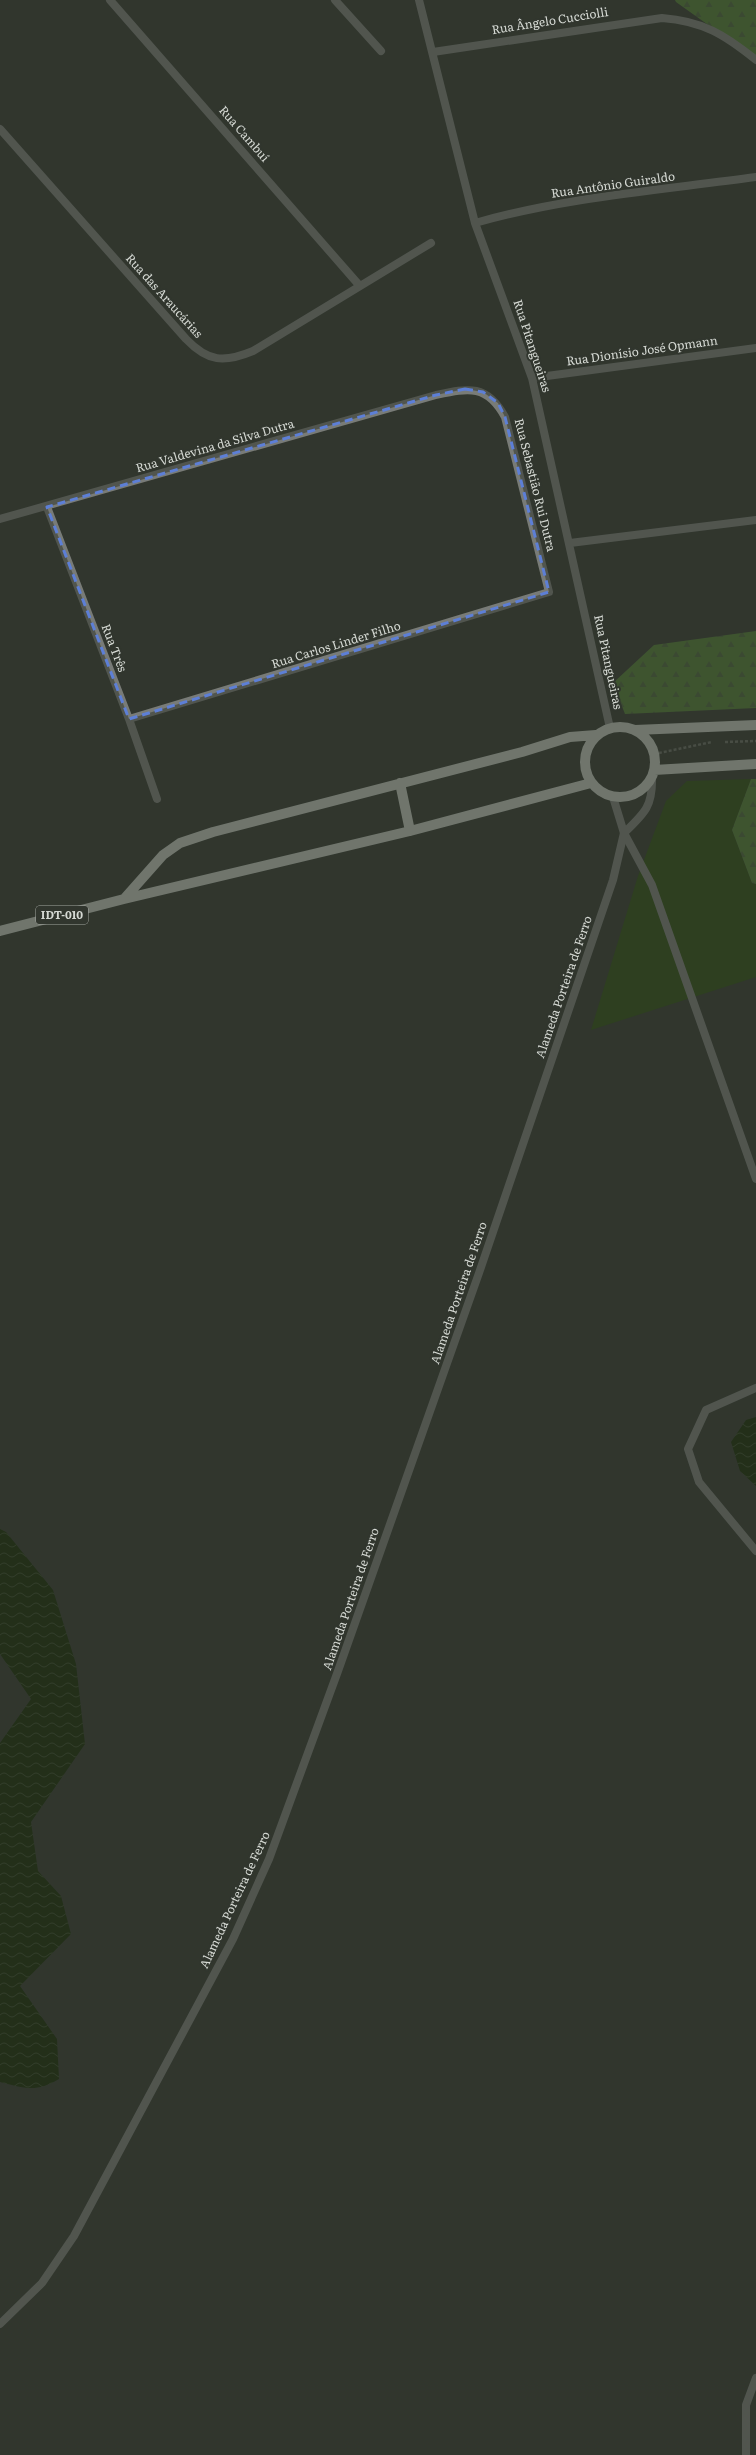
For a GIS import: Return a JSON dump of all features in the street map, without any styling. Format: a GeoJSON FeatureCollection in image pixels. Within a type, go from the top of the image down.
{"type":"FeatureCollection","features":[{"type":"Feature","properties":{"kind":"main road"},"geometry":{"type":"LineString","coordinates":[[635,730],[756,725]]}},
{"type":"Feature","properties":{"kind":"main road"},"geometry":{"type":"LineString","coordinates":[[124,899],[163,855],[180,843],[214,832],[522,752],[570,737],[596,735],[610,728],[627,727],[635,730],[648,740],[654,754],[653,773],[640,791],[631,795],[614,797],[605,794],[591,783],[586,771],[584,758],[590,742],[596,735]]}},
{"type":"Feature","properties":{"kind":"main road"},"geometry":{"type":"LineString","coordinates":[[653,773],[756,764]]}},
{"type":"Feature","properties":{"kind":"main road"},"geometry":{"type":"LineString","coordinates":[[400,783],[410,831]]}},
{"type":"Feature","properties":{"kind":"main road"},"geometry":{"type":"LineString","coordinates":[[124,899],[410,831],[591,783]]}},
{"type":"Feature","properties":{"kind":"main road","name":"IDT-010"},"geometry":{"type":"LineString","coordinates":[[0,931],[124,899]]}},
{"type":"Feature","properties":{"kind":"street","name":"Rua Cambuí"},"geometry":{"type":"LineString","coordinates":[[110,0],[359,285]]}},
{"type":"Feature","properties":{"kind":"street"},"geometry":{"type":"LineString","coordinates":[[335,0],[381,50]]}},
{"type":"Feature","properties":{"kind":"street","name":"Rua Pitangueiras"},"geometry":{"type":"LineString","coordinates":[[419,0],[475,222],[532,378],[610,728]]}},
{"type":"Feature","properties":{"kind":"street","name":"Rua Ângelo Cucciolli"},"geometry":{"type":"LineString","coordinates":[[433,52],[622,22],[662,18],[681,20],[710,28],[737,45],[756,60]]}},
{"type":"Feature","properties":{"kind":"street","name":"Rua das Araucárias"},"geometry":{"type":"LineString","coordinates":[[0,129],[186,339],[198,351],[211,357],[233,359],[253,351],[359,285],[431,243]]}},
{"type":"Feature","properties":{"kind":"street","name":"Rua Antônio Guiraldo"},"geometry":{"type":"LineString","coordinates":[[475,222],[557,204],[756,177]]}},
{"type":"Feature","properties":{"kind":"street","name":"Rua Dionísio José Opmann"},"geometry":{"type":"LineString","coordinates":[[532,378],[756,348]]}},
{"type":"Feature","properties":{"kind":"street","name":"Rua Sebastião Rui Dutra"},"geometry":{"type":"LineString","coordinates":[[436,395],[464,389],[483,392],[498,403],[505,417],[549,592]]}},
{"type":"Feature","properties":{"kind":"street","name":"Rua Valdevina da Silva Dutra"},"geometry":{"type":"LineString","coordinates":[[0,519],[47,508],[436,395]]}},
{"type":"Feature","properties":{"kind":"street","name":"Rua Três"},"geometry":{"type":"LineString","coordinates":[[47,508],[129,719],[157,799]]}},
{"type":"Feature","properties":{"kind":"street"},"geometry":{"type":"LineString","coordinates":[[570,543],[756,520]]}},
{"type":"Feature","properties":{"kind":"street","name":"Rua Carlos Linder Filho"},"geometry":{"type":"LineString","coordinates":[[129,719],[549,592]]}},
{"type":"Feature","properties":{"kind":"street"},"geometry":{"type":"LineString","coordinates":[[653,773],[652,794],[648,808],[624,833],[652,885],[756,1179]]}},
{"type":"Feature","properties":{"kind":"street","name":"Alameda Porteira de Ferro"},"geometry":{"type":"LineString","coordinates":[[0,2324],[42,2283],[74,2236],[233,1939],[269,1859],[338,1671],[481,1266],[596,933],[613,880],[624,833],[614,797]]}},
{"type":"Feature","properties":{"kind":"street"},"geometry":{"type":"LineString","coordinates":[[756,1388],[706,1410],[688,1449],[699,1482],[756,1551]]}},
{"type":"Feature","properties":{"kind":"street"},"geometry":{"type":"LineString","coordinates":[[746,2455],[746,2406],[756,2378]]}},
{"type":"Feature","properties":{"kind":"path"},"geometry":{"type":"LineString","coordinates":[[654,754],[711,742],[756,741]]}},
{"type":"Feature","properties":{"kind":"highlighted area"},"geometry":{"type":"Polygon","coordinates":[[[465,389],[483,392],[498,403],[505,417],[549,592],[129,719],[47,507],[436,395],[465,389]]]}},
{"type":"Feature","properties":{"kind":"shaded area"},"geometry":{"type":"Polygon","coordinates":[[[751,779],[732,830],[752,883],[756,884],[756,977],[591,1030],[638,876],[666,801],[687,781],[751,779]]]}},
{"type":"Feature","properties":{"kind":"green space"},"geometry":{"type":"Polygon","coordinates":[[[675,0],[756,0],[756,59],[676,2],[675,0]]]}},
{"type":"Feature","properties":{"kind":"green space"},"geometry":{"type":"Polygon","coordinates":[[[756,631],[756,708],[625,714],[613,683],[654,645],[756,631]]]}},
{"type":"Feature","properties":{"kind":"green space"},"geometry":{"type":"Polygon","coordinates":[[[751,779],[756,779],[756,884],[752,883],[732,830],[751,779]]]}},
{"type":"Feature","properties":{"kind":"water"},"geometry":{"type":"Polygon","coordinates":[[[756,1417],[756,1486],[740,1471],[731,1442],[746,1420],[756,1417]]]}},
{"type":"Feature","properties":{"kind":"water"},"geometry":{"type":"Polygon","coordinates":[[[0,1529],[6,1532],[53,1590],[76,1664],[85,1744],[31,1822],[38,1871],[61,1896],[71,1934],[20,1986],[57,2039],[59,2079],[37,2088],[23,2087],[0,2082],[0,1743],[31,1699],[0,1654],[0,1529]]]}}]}
